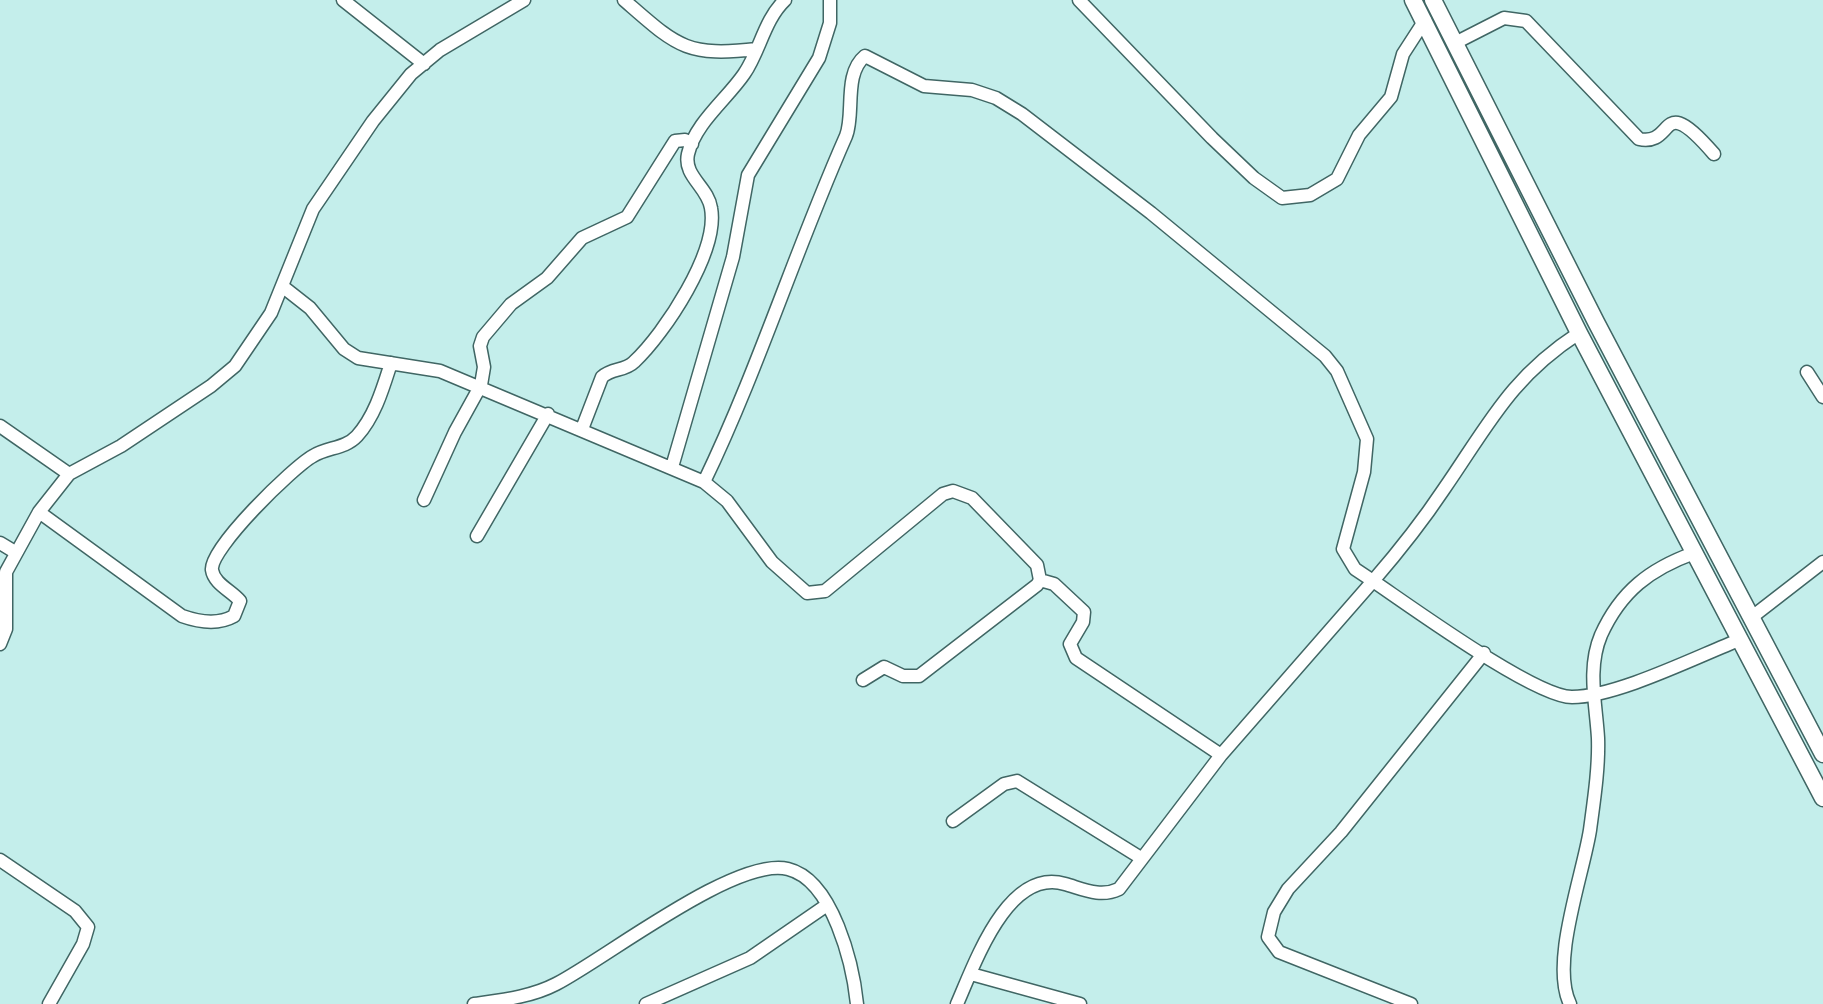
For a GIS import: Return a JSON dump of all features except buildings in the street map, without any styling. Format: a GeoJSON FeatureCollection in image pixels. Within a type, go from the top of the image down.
{"type":"FeatureCollection","features":[{"type":"Feature","properties":{"kind":"street"},"geometry":{"type":"LineString","coordinates":[[343,0],[424,64]]}},
{"type":"Feature","properties":{"kind":"street"},"geometry":{"type":"LineString","coordinates":[[624,0],[657,29],[692,49],[725,52],[757,49]]}},
{"type":"Feature","properties":{"kind":"street"},"geometry":{"type":"LineString","coordinates":[[582,429],[602,377],[628,368],[659,335],[679,307],[694,274],[712,219],[711,205],[688,168],[692,144],[746,72],[769,22],[785,0]]}},
{"type":"Feature","properties":{"kind":"street"},"geometry":{"type":"LineString","coordinates":[[672,467],[733,257],[748,175],[819,58],[830,23],[830,0]]}},
{"type":"Feature","properties":{"kind":"street"},"geometry":{"type":"LineString","coordinates":[[1079,0],[1212,138],[1254,178],[1282,198],[1310,195],[1337,179],[1359,135],[1391,97],[1403,54],[1425,20]]}},
{"type":"Feature","properties":{"kind":"street"},"geometry":{"type":"LineString","coordinates":[[1413,0],[1579,333],[1823,798]]}},
{"type":"Feature","properties":{"kind":"street"},"geometry":{"type":"LineString","coordinates":[[1433,0],[1596,322],[1823,754]]}},
{"type":"Feature","properties":{"kind":"street"},"geometry":{"type":"LineString","coordinates":[[0,642],[6,629],[6,572],[39,512],[69,474],[121,446],[211,386],[235,366],[254,341],[282,286],[313,209],[330,179],[373,121],[424,64],[472,28],[520,1]]}},
{"type":"Feature","properties":{"kind":"street"},"geometry":{"type":"LineString","coordinates":[[1455,43],[1504,18],[1526,21],[1639,139],[1654,139],[1670,124],[1678,122],[1692,129],[1714,154]]}},
{"type":"Feature","properties":{"kind":"street"},"geometry":{"type":"LineString","coordinates":[[704,482],[742,400],[812,211],[848,131],[848,105],[859,64],[862,58],[871,57],[924,86],[972,90],[1022,114],[1151,213],[1325,356],[1337,371],[1367,439],[1364,472],[1343,549],[1355,569],[1549,693],[1571,697],[1594,694],[1739,640]]}},
{"type":"Feature","properties":{"kind":"street"},"geometry":{"type":"LineString","coordinates":[[424,500],[455,432],[481,385],[484,367],[480,346],[504,311],[547,278],[582,238],[627,217],[675,141],[685,140],[692,144]]}},
{"type":"Feature","properties":{"kind":"street"},"geometry":{"type":"LineString","coordinates":[[282,286],[310,308],[344,349],[358,358],[440,371],[481,385],[704,482],[727,501],[772,562],[807,593],[825,591],[943,494],[953,491],[972,498],[1037,565],[1040,580]]}},
{"type":"Feature","properties":{"kind":"street"},"geometry":{"type":"LineString","coordinates":[[957,1004],[1001,917],[1016,896],[1032,883],[1048,881],[1110,893],[1119,889],[1221,755],[1414,534],[1499,403],[1549,353],[1579,333]]}},
{"type":"Feature","properties":{"kind":"street"},"geometry":{"type":"LineString","coordinates":[[39,512],[182,616],[196,621],[226,620],[234,616],[240,601],[214,576],[211,566],[215,555],[243,521],[302,463],[323,451],[350,443],[359,434],[380,397],[391,363]]}},
{"type":"Feature","properties":{"kind":"street"},"geometry":{"type":"LineString","coordinates":[[1807,372],[1823,397]]}},
{"type":"Feature","properties":{"kind":"street"},"geometry":{"type":"LineString","coordinates":[[477,536],[548,414]]}},
{"type":"Feature","properties":{"kind":"street"},"geometry":{"type":"LineString","coordinates":[[0,426],[69,474]]}},
{"type":"Feature","properties":{"kind":"street"},"geometry":{"type":"LineString","coordinates":[[0,543],[15,552]]}},
{"type":"Feature","properties":{"kind":"street"},"geometry":{"type":"LineString","coordinates":[[1570,1004],[1563,965],[1595,790],[1598,741],[1593,664],[1601,637],[1617,606],[1648,573],[1694,553]]}},
{"type":"Feature","properties":{"kind":"street"},"geometry":{"type":"LineString","coordinates":[[1752,617],[1823,562]]}},
{"type":"Feature","properties":{"kind":"street"},"geometry":{"type":"LineString","coordinates":[[1040,580],[1062,590],[1084,612],[1083,622],[1070,644],[1076,658],[1221,755]]}},
{"type":"Feature","properties":{"kind":"street"},"geometry":{"type":"LineString","coordinates":[[863,680],[884,667],[903,676],[919,676],[1030,592],[1040,580]]}},
{"type":"Feature","properties":{"kind":"street"},"geometry":{"type":"LineString","coordinates":[[1411,1004],[1279,952],[1268,937],[1269,927],[1288,889],[1341,832],[1484,653]]}},
{"type":"Feature","properties":{"kind":"street"},"geometry":{"type":"LineString","coordinates":[[953,821],[1004,784],[1017,781],[1141,858]]}},
{"type":"Feature","properties":{"kind":"street"},"geometry":{"type":"LineString","coordinates":[[0,860],[75,911],[88,927],[83,944],[49,1004]]}},
{"type":"Feature","properties":{"kind":"street"},"geometry":{"type":"LineString","coordinates":[[474,1004],[527,996],[555,985],[693,899],[742,877],[780,868],[790,869],[806,879],[827,905],[848,953],[857,1004]]}},
{"type":"Feature","properties":{"kind":"street"},"geometry":{"type":"LineString","coordinates":[[646,1004],[750,958],[827,905]]}},
{"type":"Feature","properties":{"kind":"street"},"geometry":{"type":"LineString","coordinates":[[971,974],[1080,1004]]}}]}
